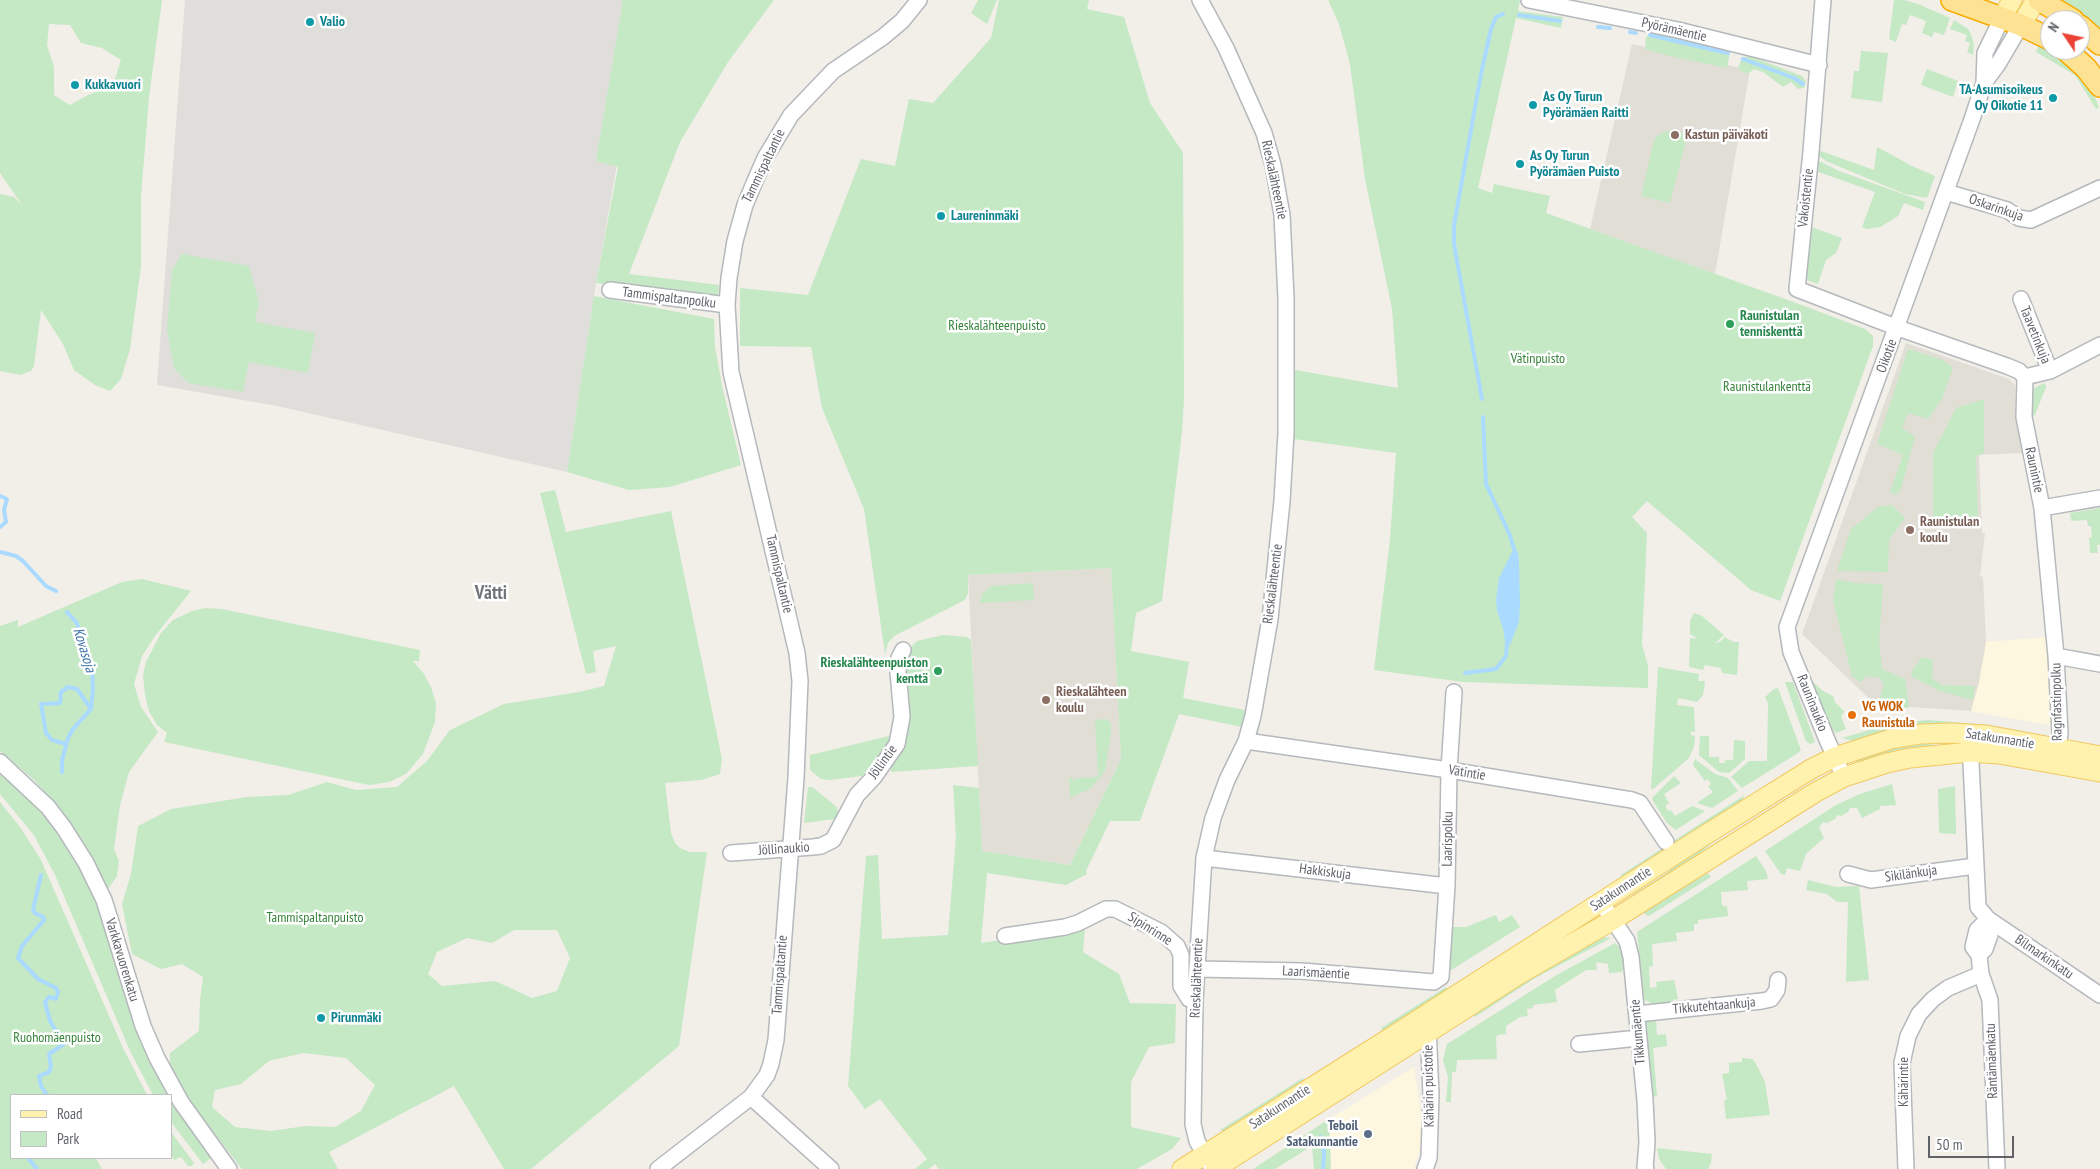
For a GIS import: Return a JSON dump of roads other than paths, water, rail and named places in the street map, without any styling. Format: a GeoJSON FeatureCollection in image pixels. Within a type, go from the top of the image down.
{"type":"FeatureCollection","features":[{"type":"Feature","properties":{"kind":"highway"},"geometry":{"type":"LineString","coordinates":[[1952,0],[2040,35]]}},
{"type":"Feature","properties":{"kind":"highway"},"geometry":{"type":"LineString","coordinates":[[2038,0],[2056,10]]}},
{"type":"Feature","properties":{"kind":"highway"},"geometry":{"type":"LineString","coordinates":[[2090,35],[2100,44]]}},
{"type":"Feature","properties":{"kind":"highway"},"geometry":{"type":"LineString","coordinates":[[2077,60],[2100,86]]}},
{"type":"Feature","properties":{"kind":"main road"},"geometry":{"type":"LineString","coordinates":[[2012,0],[2012,22]]}},
{"type":"Feature","properties":{"kind":"main road"},"geometry":{"type":"LineString","coordinates":[[2012,22],[2038,0]]}},
{"type":"Feature","properties":{"kind":"main road","name":"Satakunnantie"},"geometry":{"type":"LineString","coordinates":[[1211,1164],[1427,1013],[1811,769],[1835,757],[1871,744],[1905,736],[1936,733],[1970,743],[2056,756],[2100,756]]}},
{"type":"Feature","properties":{"kind":"main road","name":"Satakunnantie"},"geometry":{"type":"LineString","coordinates":[[1182,1169],[1211,1164],[1518,975],[1613,920],[1779,815],[1844,777],[1887,763],[1970,743]]}},
{"type":"Feature","properties":{"kind":"main road","name":"Satakunnantie"},"geometry":{"type":"LineString","coordinates":[[2056,756],[2100,772]]}},
{"type":"Feature","properties":{"kind":"street","name":"Tammispaltantie"},"geometry":{"type":"LineString","coordinates":[[658,1169],[751,1097],[767,1075],[774,1054],[801,707],[797,653],[733,381],[728,348],[727,305],[733,251],[740,223],[761,166],[782,127],[818,85],[841,65],[894,28],[919,0]]}},
{"type":"Feature","properties":{"kind":"street","name":"Rieskalähteentie"},"geometry":{"type":"LineString","coordinates":[[1200,0],[1226,48],[1257,115],[1273,165],[1282,215],[1286,298],[1286,433],[1282,501],[1270,619],[1253,716],[1246,741],[1227,780],[1216,810],[1204,858],[1197,970],[1193,1124],[1197,1141],[1211,1164]]}},
{"type":"Feature","properties":{"kind":"street","name":"Pyörämäentie"},"geometry":{"type":"LineString","coordinates":[[1529,0],[1678,30],[1818,65]]}},
{"type":"Feature","properties":{"kind":"street","name":"Vakoistentie"},"geometry":{"type":"LineString","coordinates":[[1823,0],[1797,289],[1898,328]]}},
{"type":"Feature","properties":{"kind":"street","name":"Oikotie"},"geometry":{"type":"LineString","coordinates":[[1787,627],[1898,328],[1984,83],[1985,53],[2012,22]]}},
{"type":"Feature","properties":{"kind":"street","name":"Oskarinkuja"},"geometry":{"type":"LineString","coordinates":[[1946,192],[2007,210],[2019,218],[2031,220],[2100,188]]}},
{"type":"Feature","properties":{"kind":"street","name":"Tammispaltanpolku"},"geometry":{"type":"LineString","coordinates":[[610,290],[727,305]]}},
{"type":"Feature","properties":{"kind":"street","name":"Taavetinkuja"},"geometry":{"type":"LineString","coordinates":[[2021,299],[2050,371]]}},
{"type":"Feature","properties":{"kind":"street"},"geometry":{"type":"LineString","coordinates":[[1898,328],[2008,366],[2025,377],[2050,371],[2100,345]]}},
{"type":"Feature","properties":{"kind":"street","name":"Raunintie"},"geometry":{"type":"LineString","coordinates":[[2025,377],[2024,417],[2042,508],[2056,656]]}},
{"type":"Feature","properties":{"kind":"street"},"geometry":{"type":"LineString","coordinates":[[2042,508],[2100,498]]}},
{"type":"Feature","properties":{"kind":"street","name":"Rauninaukio"},"geometry":{"type":"LineString","coordinates":[[1787,627],[1791,652],[1844,777]]}},
{"type":"Feature","properties":{"kind":"street","name":"Jöllintie"},"geometry":{"type":"LineString","coordinates":[[848,810],[888,758],[900,736],[902,718],[898,672],[899,658],[903,650]]}},
{"type":"Feature","properties":{"kind":"street"},"geometry":{"type":"LineString","coordinates":[[2056,656],[2100,664]]}},
{"type":"Feature","properties":{"kind":"street","name":"Ragnfastinpolku"},"geometry":{"type":"LineString","coordinates":[[2056,656],[2060,734],[2056,756]]}},
{"type":"Feature","properties":{"kind":"street","name":"Laarispolku"},"geometry":{"type":"LineString","coordinates":[[1434,982],[1441,978],[1447,886],[1449,770],[1454,692]]}},
{"type":"Feature","properties":{"kind":"street","name":"Vätintie"},"geometry":{"type":"LineString","coordinates":[[1246,741],[1449,770],[1640,803],[1666,842]]}},
{"type":"Feature","properties":{"kind":"street"},"geometry":{"type":"LineString","coordinates":[[1970,743],[1976,901],[1978,907],[1988,919]]}},
{"type":"Feature","properties":{"kind":"street","name":"Varkkavuorenkatu"},"geometry":{"type":"LineString","coordinates":[[0,762],[48,807],[86,863],[104,900],[143,1026],[157,1058],[185,1108],[229,1169]]}},
{"type":"Feature","properties":{"kind":"street","name":"Jöllinaukio"},"geometry":{"type":"LineString","coordinates":[[731,853],[813,847],[828,843],[837,833],[848,810]]}},
{"type":"Feature","properties":{"kind":"street","name":"Hakkiskuja"},"geometry":{"type":"LineString","coordinates":[[1204,858],[1447,886]]}},
{"type":"Feature","properties":{"kind":"street","name":"Sikilänkuja"},"geometry":{"type":"LineString","coordinates":[[1848,874],[1871,880],[1975,866]]}},
{"type":"Feature","properties":{"kind":"street","name":"Tikkumäentie"},"geometry":{"type":"LineString","coordinates":[[1601,902],[1630,948],[1647,1142],[1645,1169]]}},
{"type":"Feature","properties":{"kind":"street","name":"Sipinrinne"},"geometry":{"type":"LineString","coordinates":[[1005,936],[1065,927],[1078,923],[1106,909],[1115,908],[1160,932],[1177,946],[1181,955],[1181,986],[1189,998],[1196,1000]]}},
{"type":"Feature","properties":{"kind":"street","name":"Räntämäenkatu"},"geometry":{"type":"LineString","coordinates":[[1988,919],[1977,930],[1972,947],[1979,956],[1981,974],[1990,1000],[1997,1169]]}},
{"type":"Feature","properties":{"kind":"street","name":"Bilmarkinkatu"},"geometry":{"type":"LineString","coordinates":[[1988,919],[2100,995]]}},
{"type":"Feature","properties":{"kind":"street","name":"Laarismäentie"},"geometry":{"type":"LineString","coordinates":[[1197,970],[1302,971],[1434,982]]}},
{"type":"Feature","properties":{"kind":"street","name":"Kähärintie"},"geometry":{"type":"LineString","coordinates":[[1906,1169],[1902,1064],[1908,1036],[1919,1014],[1932,998],[1948,988],[1981,974]]}},
{"type":"Feature","properties":{"kind":"street","name":"Tikkutehtaankuja"},"geometry":{"type":"LineString","coordinates":[[1637,1014],[1762,1002],[1772,999],[1777,990],[1778,980]]}},
{"type":"Feature","properties":{"kind":"street","name":"Kähärin puistotie"},"geometry":{"type":"LineString","coordinates":[[1427,1013],[1431,1095],[1427,1164]]}},
{"type":"Feature","properties":{"kind":"street"},"geometry":{"type":"LineString","coordinates":[[1579,1044],[1639,1038]]}},
{"type":"Feature","properties":{"kind":"street"},"geometry":{"type":"LineString","coordinates":[[751,1097],[831,1169]]}},
{"type":"Feature","properties":{"kind":"water"},"geometry":{"type":"Polygon","coordinates":[[[1512,552],[1518,552],[1520,603],[1519,622],[1510,645],[1505,644],[1496,600],[1499,578],[1512,552]]]}},
{"type":"Feature","properties":{"kind":"waterway"},"geometry":{"type":"LineString","coordinates":[[1482,399],[1454,244],[1454,225],[1491,29],[1496,17],[1503,14]]}},
{"type":"Feature","properties":{"kind":"waterway"},"geometry":{"type":"LineString","coordinates":[[1519,15],[1560,21]]}},
{"type":"Feature","properties":{"kind":"waterway"},"geometry":{"type":"LineString","coordinates":[[1598,27],[1610,28]]}},
{"type":"Feature","properties":{"kind":"waterway"},"geometry":{"type":"LineString","coordinates":[[1630,32],[1636,33]]}},
{"type":"Feature","properties":{"kind":"waterway"},"geometry":{"type":"LineString","coordinates":[[1650,35],[1728,53]]}},
{"type":"Feature","properties":{"kind":"waterway"},"geometry":{"type":"LineString","coordinates":[[1743,59],[1794,78],[1803,84]]}},
{"type":"Feature","properties":{"kind":"waterway"},"geometry":{"type":"LineString","coordinates":[[1483,417],[1486,484],[1509,533],[1515,552]]}},
{"type":"Feature","properties":{"kind":"waterway","name":"Kovasoja"},"geometry":{"type":"LineString","coordinates":[[0,496],[7,499],[4,510],[6,522],[0,527]]}},
{"type":"Feature","properties":{"kind":"waterway","name":"Kovasoja"},"geometry":{"type":"LineString","coordinates":[[0,552],[16,556],[46,586],[56,591]]}},
{"type":"Feature","properties":{"kind":"waterway","name":"Kovasoja"},"geometry":{"type":"LineString","coordinates":[[62,772],[62,760],[68,738],[73,729],[91,709],[93,689],[92,669],[82,644],[77,623],[67,612]]}},
{"type":"Feature","properties":{"kind":"waterway"},"geometry":{"type":"LineString","coordinates":[[1465,673],[1496,669],[1506,656],[1507,644]]}},
{"type":"Feature","properties":{"kind":"waterway"},"geometry":{"type":"LineString","coordinates":[[66,744],[52,740],[46,733],[41,704],[60,703],[61,692],[68,687],[77,689],[91,709]]}},
{"type":"Feature","properties":{"kind":"waterway","name":"Kovasoja"},"geometry":{"type":"LineString","coordinates":[[41,875],[33,910],[43,917],[44,920],[22,946],[18,958],[38,979],[56,988],[58,992],[56,999],[49,997],[45,1002],[50,1021],[64,1044],[49,1054],[51,1067],[49,1072],[39,1076],[41,1086],[46,1094]]}},
{"type":"Feature","properties":{"kind":"waterway"},"geometry":{"type":"LineString","coordinates":[[1321,1137],[1324,1153],[1323,1169]]}},
{"type":"Feature","properties":{"kind":"waterway","name":"Kovasoja"},"geometry":{"type":"LineString","coordinates":[[29,1159],[37,1169]]}},
{"type":"Feature","properties":{"kind":"place","name":"Valio"},"geometry":{"type":"Point","coordinates":[310,22]}},
{"type":"Feature","properties":{"kind":"place","name":"Kukkavuori"},"geometry":{"type":"Point","coordinates":[75,85]}},
{"type":"Feature","properties":{"kind":"place","name":"TA-Asumisoikeus Oy Oikotie 11"},"geometry":{"type":"Point","coordinates":[2053,98]}},
{"type":"Feature","properties":{"kind":"place","name":"As Oy Turun Pyörämäen Raitti"},"geometry":{"type":"Point","coordinates":[1533,105]}},
{"type":"Feature","properties":{"kind":"place","name":"Kastun päiväkoti"},"geometry":{"type":"Point","coordinates":[1675,135]}},
{"type":"Feature","properties":{"kind":"place","name":"As Oy Turun Pyörämäen Puisto"},"geometry":{"type":"Point","coordinates":[1520,164]}},
{"type":"Feature","properties":{"kind":"place","name":"Laureninmäki"},"geometry":{"type":"Point","coordinates":[941,216]}},
{"type":"Feature","properties":{"kind":"place","name":"Raunistulan tenniskenttä"},"geometry":{"type":"Point","coordinates":[1730,324]}},
{"type":"Feature","properties":{"kind":"place","name":"Raunistulan koulu"},"geometry":{"type":"Point","coordinates":[1910,530]}},
{"type":"Feature","properties":{"kind":"place","name":"Rieskalähteenpuiston kenttä"},"geometry":{"type":"Point","coordinates":[938,671]}},
{"type":"Feature","properties":{"kind":"place","name":"Rieskalähteen koulu"},"geometry":{"type":"Point","coordinates":[1046,700]}},
{"type":"Feature","properties":{"kind":"place","name":"VG WOK Raunistula"},"geometry":{"type":"Point","coordinates":[1852,715]}},
{"type":"Feature","properties":{"kind":"place","name":"Pirunmäki"},"geometry":{"type":"Point","coordinates":[321,1018]}},
{"type":"Feature","properties":{"kind":"place","name":"Teboil Satakunnantie"},"geometry":{"type":"Point","coordinates":[1368,1134]}},
{"type":"Feature","properties":{"kind":"district","name":"Vätti"},"geometry":{"type":"Point","coordinates":[491,594]}},
{"type":"Feature","properties":{"kind":"park label","name":"Rieskalähteenpuisto"},"geometry":{"type":"Point","coordinates":[997,326]}},
{"type":"Feature","properties":{"kind":"park label","name":"Vätinpuisto"},"geometry":{"type":"Point","coordinates":[1538,359]}},
{"type":"Feature","properties":{"kind":"park label","name":"Raunistulankenttä"},"geometry":{"type":"Point","coordinates":[1767,387]}},
{"type":"Feature","properties":{"kind":"park label","name":"Tammispaltanpuisto"},"geometry":{"type":"Point","coordinates":[315,918]}},
{"type":"Feature","properties":{"kind":"park label","name":"Ruohomäenpuisto"},"geometry":{"type":"Point","coordinates":[57,1038]}}]}
